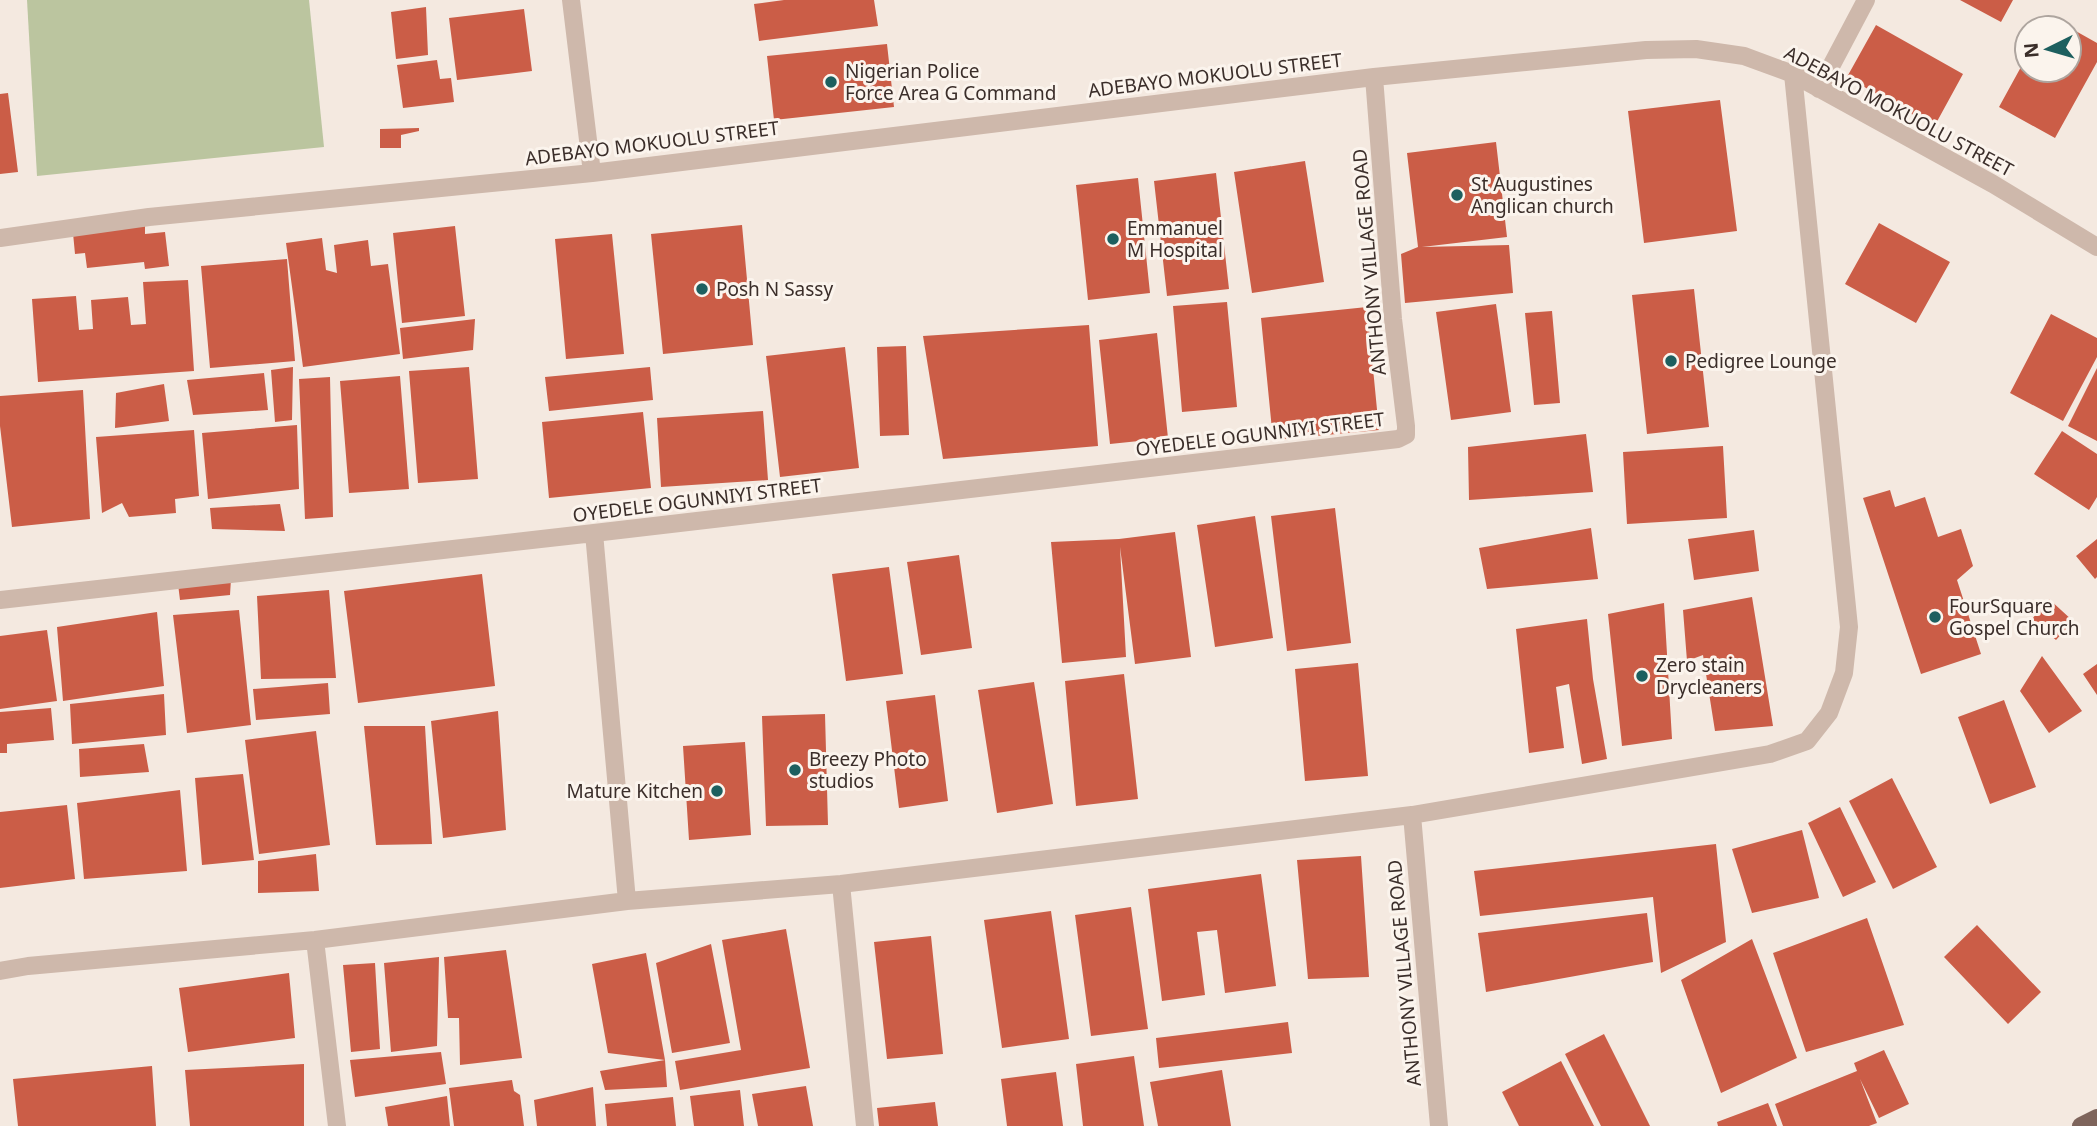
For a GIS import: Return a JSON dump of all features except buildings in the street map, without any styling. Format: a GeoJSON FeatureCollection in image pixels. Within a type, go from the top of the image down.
{"type":"FeatureCollection","features":[{"type":"Feature","properties":{"kind":"main road"},"geometry":{"type":"LineString","coordinates":[[2081,1126],[2097,1118]]}},
{"type":"Feature","properties":{"kind":"street"},"geometry":{"type":"LineString","coordinates":[[571,0],[592,173]]}},
{"type":"Feature","properties":{"kind":"street"},"geometry":{"type":"LineString","coordinates":[[1819,89],[1866,0]]}},
{"type":"Feature","properties":{"kind":"street","name":"ADEBAYO MOKUOLU STREET"},"geometry":{"type":"LineString","coordinates":[[0,238],[149,217],[592,173],[1374,77],[1646,50],[1696,49],[1744,56],[1793,74],[1993,184],[2097,247]]}},
{"type":"Feature","properties":{"kind":"street"},"geometry":{"type":"LineString","coordinates":[[0,971],[28,966],[315,940],[627,901],[841,884],[1412,816],[1770,754],[1807,741],[1829,713],[1844,673],[1849,627],[1793,74]]}},
{"type":"Feature","properties":{"kind":"street","name":"ANTHONY VILLAGE ROAD"},"geometry":{"type":"LineString","coordinates":[[1374,77],[1393,319],[1406,426],[1406,435],[1398,439]]}},
{"type":"Feature","properties":{"kind":"street","name":"OYEDELE OGUNNIYI STREET"},"geometry":{"type":"LineString","coordinates":[[0,600],[1398,439]]}},
{"type":"Feature","properties":{"kind":"street"},"geometry":{"type":"LineString","coordinates":[[594,533],[627,901]]}},
{"type":"Feature","properties":{"kind":"street","name":"ANTHONY VILLAGE ROAD"},"geometry":{"type":"LineString","coordinates":[[1412,816],[1439,1126]]}},
{"type":"Feature","properties":{"kind":"street"},"geometry":{"type":"LineString","coordinates":[[841,884],[864,1126]]}},
{"type":"Feature","properties":{"kind":"street"},"geometry":{"type":"LineString","coordinates":[[315,940],[337,1126]]}},
{"type":"Feature","properties":{"kind":"green space"},"geometry":{"type":"Polygon","coordinates":[[[27,0],[309,0],[324,147],[37,176],[27,0]]]}},
{"type":"Feature","properties":{"kind":"place","name":"Nigerian Police Force Area G Command"},"geometry":{"type":"Point","coordinates":[831,82]}},
{"type":"Feature","properties":{"kind":"place","name":"St Augustines Anglican church"},"geometry":{"type":"Point","coordinates":[1457,195]}},
{"type":"Feature","properties":{"kind":"place","name":"Emmanuel M Hospital"},"geometry":{"type":"Point","coordinates":[1113,239]}},
{"type":"Feature","properties":{"kind":"place","name":"Posh N Sassy"},"geometry":{"type":"Point","coordinates":[702,289]}},
{"type":"Feature","properties":{"kind":"place","name":"Pedigree Lounge"},"geometry":{"type":"Point","coordinates":[1671,361]}},
{"type":"Feature","properties":{"kind":"place","name":"FourSquare Gospel Church"},"geometry":{"type":"Point","coordinates":[1935,617]}},
{"type":"Feature","properties":{"kind":"place","name":"Zero stain Drycleaners"},"geometry":{"type":"Point","coordinates":[1642,676]}},
{"type":"Feature","properties":{"kind":"place","name":"Breezy Photo studios"},"geometry":{"type":"Point","coordinates":[795,770]}},
{"type":"Feature","properties":{"kind":"place","name":"Mature Kitchen"},"geometry":{"type":"Point","coordinates":[717,791]}}]}
